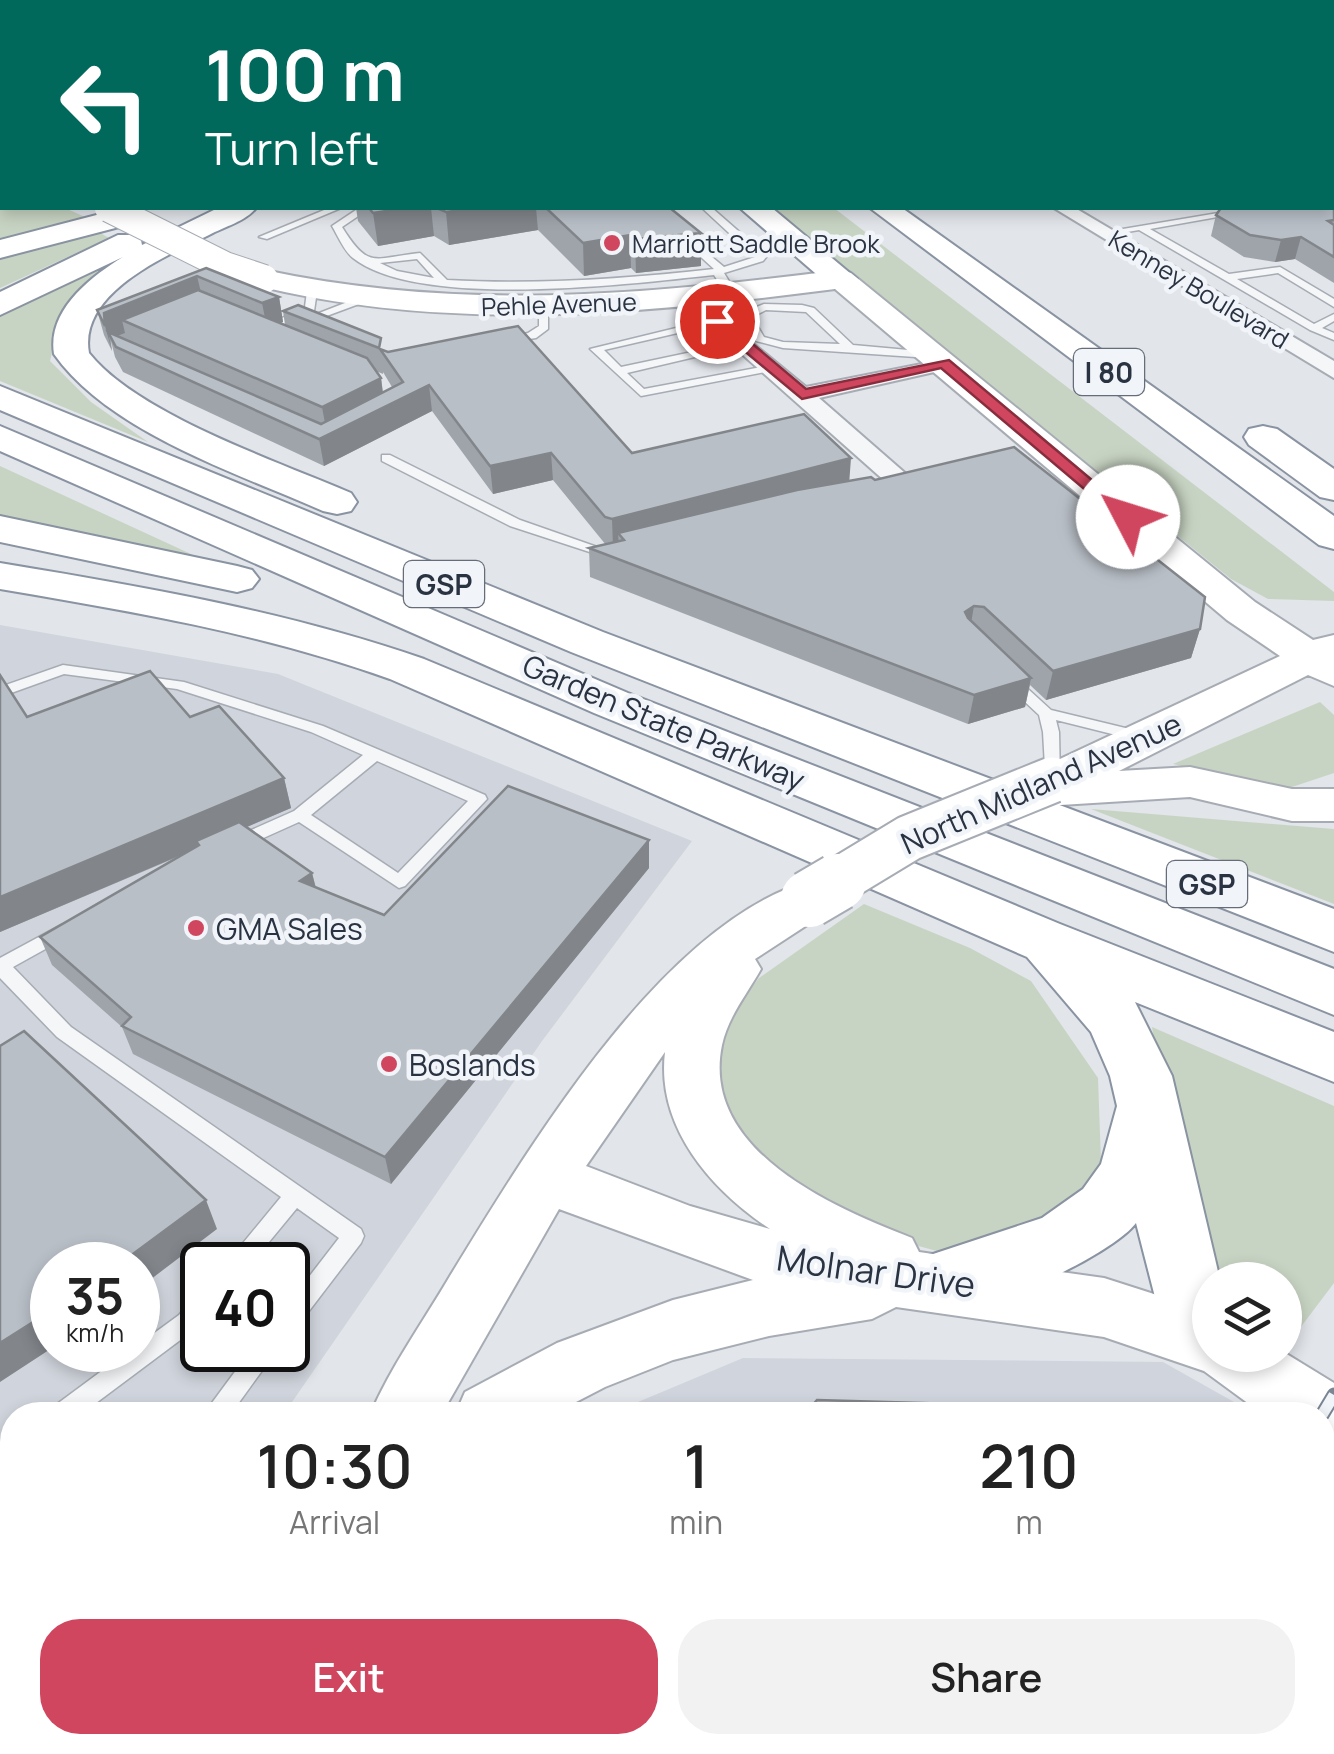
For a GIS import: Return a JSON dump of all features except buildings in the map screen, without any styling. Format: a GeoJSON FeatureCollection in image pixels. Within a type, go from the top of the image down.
{"type":"FeatureCollection","features":[{"type":"Feature","properties":{"kind":"highway"},"geometry":{"type":"LineString","coordinates":[[0,249],[56,238],[137,210]]}},
{"type":"Feature","properties":{"kind":"highway"},"geometry":{"type":"LineString","coordinates":[[0,304],[195,210]]}},
{"type":"Feature","properties":{"kind":"highway","name":"I 80"},"geometry":{"type":"LineString","coordinates":[[887,210],[1334,536]]}},
{"type":"Feature","properties":{"kind":"highway"},"geometry":{"type":"LineString","coordinates":[[943,210],[975,232]]}},
{"type":"Feature","properties":{"kind":"highway"},"geometry":{"type":"LineString","coordinates":[[772,218],[840,278]]}},
{"type":"Feature","properties":{"kind":"highway"},"geometry":{"type":"LineString","coordinates":[[252,222],[156,252],[96,294],[79,314],[71,336],[72,354],[86,372],[112,394],[146,413],[892,762]]}},
{"type":"Feature","properties":{"kind":"highway","name":"Garden State Parkway"},"geometry":{"type":"LineString","coordinates":[[0,397],[551,628],[1334,931]]}},
{"type":"Feature","properties":{"kind":"highway"},"geometry":{"type":"LineString","coordinates":[[1240,421],[1334,488]]}},
{"type":"Feature","properties":{"kind":"highway","name":"Garden State Parkway"},"geometry":{"type":"LineString","coordinates":[[0,437],[611,703],[1334,992]]}},
{"type":"Feature","properties":{"kind":"highway"},"geometry":{"type":"LineString","coordinates":[[0,529],[279,590],[339,608],[484,673],[611,703]]}},
{"type":"Feature","properties":{"kind":"highway"},"geometry":{"type":"LineString","coordinates":[[0,576],[206,610],[330,642],[423,676],[1040,939],[1334,1058]]}},
{"type":"Feature","properties":{"kind":"highway"},"geometry":{"type":"LineString","coordinates":[[1040,939],[1092,992],[1126,1037],[1146,1098],[1180,1272],[1192,1307]]}},
{"type":"Feature","properties":{"kind":"highway"},"geometry":{"type":"LineString","coordinates":[[946,1280],[1044,1250],[1088,1223],[1122,1192],[1139,1149],[1146,1098]]}},
{"type":"Feature","properties":{"kind":"street","name":"Pehle Avenue"},"geometry":{"type":"LineString","coordinates":[[112,210],[225,266],[264,278],[312,291],[439,307],[544,308],[594,294],[745,294],[840,278]]}},
{"type":"Feature","properties":{"kind":"street","name":"Kenney Boulevard"},"geometry":{"type":"LineString","coordinates":[[1066,210],[1334,372]]}},
{"type":"Feature","properties":{"kind":"street"},"geometry":{"type":"LineString","coordinates":[[840,278],[940,360],[1030,455],[1241,611],[1326,659]]}},
{"type":"Feature","properties":{"kind":"street"},"geometry":{"type":"LineString","coordinates":[[745,294],[827,294],[898,326]]}},
{"type":"Feature","properties":{"kind":"street"},"geometry":{"type":"LineString","coordinates":[[688,296],[913,483],[870,493]]}},
{"type":"Feature","properties":{"kind":"street"},"geometry":{"type":"LineString","coordinates":[[802,394],[940,360]]}},
{"type":"Feature","properties":{"kind":"street","name":"North Midland Avenue"},"geometry":{"type":"LineString","coordinates":[[412,1402],[548,1176],[634,1053],[688,992],[744,938],[909,838],[1069,781],[1150,738],[1326,659]]}},
{"type":"Feature","properties":{"kind":"street"},"geometry":{"type":"LineString","coordinates":[[1069,781],[1190,782],[1292,805],[1334,805]]}},
{"type":"Feature","properties":{"kind":"street"},"geometry":{"type":"LineString","coordinates":[[809,900],[740,961],[708,1010],[692,1058],[699,1108],[725,1154],[770,1198],[832,1236],[946,1280]]}},
{"type":"Feature","properties":{"kind":"street","name":"Molnar Drive"},"geometry":{"type":"LineString","coordinates":[[548,1176],[707,1240],[778,1260],[864,1274],[946,1280],[1088,1303],[1162,1321],[1192,1335]]}},
{"type":"Feature","properties":{"kind":"street"},"geometry":{"type":"LineString","coordinates":[[512,1402],[574,1366],[641,1337],[809,1298],[946,1280]]}},
{"type":"Feature","properties":{"kind":"street"},"geometry":{"type":"LineString","coordinates":[[1256,1372],[1303,1402]]}},
{"type":"Feature","properties":{"kind":"lane"},"geometry":{"type":"LineString","coordinates":[[252,222],[310,210]]}},
{"type":"Feature","properties":{"kind":"lane"},"geometry":{"type":"LineString","coordinates":[[362,210],[337,226],[348,249],[366,262],[415,279],[594,294],[745,294],[810,310],[855,348]]}},
{"type":"Feature","properties":{"kind":"lane"},"geometry":{"type":"LineString","coordinates":[[708,210],[762,256],[745,294]]}},
{"type":"Feature","properties":{"kind":"lane"},"geometry":{"type":"LineString","coordinates":[[1104,233],[1249,210]]}},
{"type":"Feature","properties":{"kind":"lane"},"geometry":{"type":"LineString","coordinates":[[1194,218],[1214,231]]}},
{"type":"Feature","properties":{"kind":"lane"},"geometry":{"type":"LineString","coordinates":[[667,224],[745,294],[768,343],[855,348],[940,360]]}},
{"type":"Feature","properties":{"kind":"lane"},"geometry":{"type":"LineString","coordinates":[[1140,227],[1334,337]]}},
{"type":"Feature","properties":{"kind":"lane"},"geometry":{"type":"LineString","coordinates":[[366,262],[420,256],[444,282]]}},
{"type":"Feature","properties":{"kind":"lane"},"geometry":{"type":"LineString","coordinates":[[1264,260],[1334,304]]}},
{"type":"Feature","properties":{"kind":"lane"},"geometry":{"type":"LineString","coordinates":[[1231,276],[1280,270]]}},
{"type":"Feature","properties":{"kind":"lane"},"geometry":{"type":"LineString","coordinates":[[264,334],[310,309],[312,291]]}},
{"type":"Feature","properties":{"kind":"lane"},"geometry":{"type":"LineString","coordinates":[[264,334],[363,299]]}},
{"type":"Feature","properties":{"kind":"lane"},"geometry":{"type":"LineString","coordinates":[[487,342],[532,336],[544,328],[544,308]]}},
{"type":"Feature","properties":{"kind":"lane"},"geometry":{"type":"LineString","coordinates":[[1287,342],[1334,316]]}},
{"type":"Feature","properties":{"kind":"lane"},"geometry":{"type":"LineString","coordinates":[[717,321],[596,349],[641,392],[772,368]]}},
{"type":"Feature","properties":{"kind":"lane"},"geometry":{"type":"LineString","coordinates":[[246,326],[286,343]]}},
{"type":"Feature","properties":{"kind":"lane"},"geometry":{"type":"LineString","coordinates":[[855,348],[898,326]]}},
{"type":"Feature","properties":{"kind":"lane"},"geometry":{"type":"LineString","coordinates":[[618,371],[744,344]]}},
{"type":"Feature","properties":{"kind":"lane"},"geometry":{"type":"LineString","coordinates":[[386,458],[516,522],[612,555],[631,550]]}},
{"type":"Feature","properties":{"kind":"lane"},"geometry":{"type":"LineString","coordinates":[[0,692],[63,669],[179,685],[317,729],[479,799],[399,882],[300,814]]}},
{"type":"Feature","properties":{"kind":"lane"},"geometry":{"type":"LineString","coordinates":[[1000,669],[1046,713],[1150,738]]}},
{"type":"Feature","properties":{"kind":"lane"},"geometry":{"type":"LineString","coordinates":[[1046,713],[1069,781]]}},
{"type":"Feature","properties":{"kind":"lane"},"geometry":{"type":"LineString","coordinates":[[216,852],[300,814],[375,754]]}},
{"type":"Feature","properties":{"kind":"lane"},"geometry":{"type":"LineString","coordinates":[[84,918],[0,966],[64,1032],[352,1236],[310,1291]]}},
{"type":"Feature","properties":{"kind":"lane"},"geometry":{"type":"LineString","coordinates":[[256,1242],[295,1196]]}},
{"type":"Feature","properties":{"kind":"lane"},"geometry":{"type":"LineString","coordinates":[[80,1402],[180,1328]]}},
{"type":"Feature","properties":{"kind":"lane"},"geometry":{"type":"LineString","coordinates":[[225,1402],[248,1372]]}},
{"type":"Feature","properties":{"kind":"shaded area"},"geometry":{"type":"Polygon","coordinates":[[[0,625],[278,674],[692,841],[542,1041],[292,1402],[0,1402],[0,625]]]}},
{"type":"Feature","properties":{"kind":"shaded area"},"geometry":{"type":"Polygon","coordinates":[[[743,1358],[1163,1362],[1234,1402],[638,1402],[743,1358]]]}},
{"type":"Feature","properties":{"kind":"green space"},"geometry":{"type":"Polygon","coordinates":[[[0,210],[69,210],[85,217],[0,240],[0,210]]]}},
{"type":"Feature","properties":{"kind":"green space"},"geometry":{"type":"Polygon","coordinates":[[[773,210],[837,210],[1334,592],[1334,601],[1268,599],[1231,579],[773,210]]]}},
{"type":"Feature","properties":{"kind":"green space"},"geometry":{"type":"Polygon","coordinates":[[[97,231],[109,238],[0,288],[0,257],[97,231]]]}},
{"type":"Feature","properties":{"kind":"green space"},"geometry":{"type":"Polygon","coordinates":[[[125,247],[133,254],[60,320],[50,361],[91,402],[148,442],[0,381],[0,316],[55,280],[125,247]]]}},
{"type":"Feature","properties":{"kind":"green space"},"geometry":{"type":"Polygon","coordinates":[[[0,466],[217,566],[0,522],[0,466]]]}},
{"type":"Feature","properties":{"kind":"green space"},"geometry":{"type":"Polygon","coordinates":[[[1320,702],[1334,715],[1334,773],[1283,790],[1173,764],[1320,702]]]}},
{"type":"Feature","properties":{"kind":"green space"},"geometry":{"type":"Polygon","coordinates":[[[1091,809],[1334,829],[1334,904],[1091,809]]]}},
{"type":"Feature","properties":{"kind":"green space"},"geometry":{"type":"Polygon","coordinates":[[[864,904],[970,948],[1031,981],[1098,1078],[1101,1162],[1061,1215],[944,1253],[831,1222],[725,1129],[705,1047],[759,978],[864,904]]]}},
{"type":"Feature","properties":{"kind":"green space"},"geometry":{"type":"Polygon","coordinates":[[[1152,1027],[1334,1106],[1334,1283],[1302,1325],[1302,1262],[1192,1262],[1192,1277],[1152,1027]]]}},
{"type":"Feature","properties":{"kind":"railway"},"geometry":{"type":"LineString","coordinates":[[1330,1402],[1334,1395]]}},
{"type":"Feature","properties":{"kind":"place","name":"Marriott Saddle Brook"},"geometry":{"type":"Point","coordinates":[612,243]}},
{"type":"Feature","properties":{"kind":"place","name":"GMA Sales"},"geometry":{"type":"Point","coordinates":[196,928]}},
{"type":"Feature","properties":{"kind":"place","name":"Boslands"},"geometry":{"type":"Point","coordinates":[389,1064]}},
{"type":"Feature","properties":{"kind":"route"},"geometry":{"type":"LineString","coordinates":[[717,321],[802,394],[944,363],[1128,517]]}}]}
